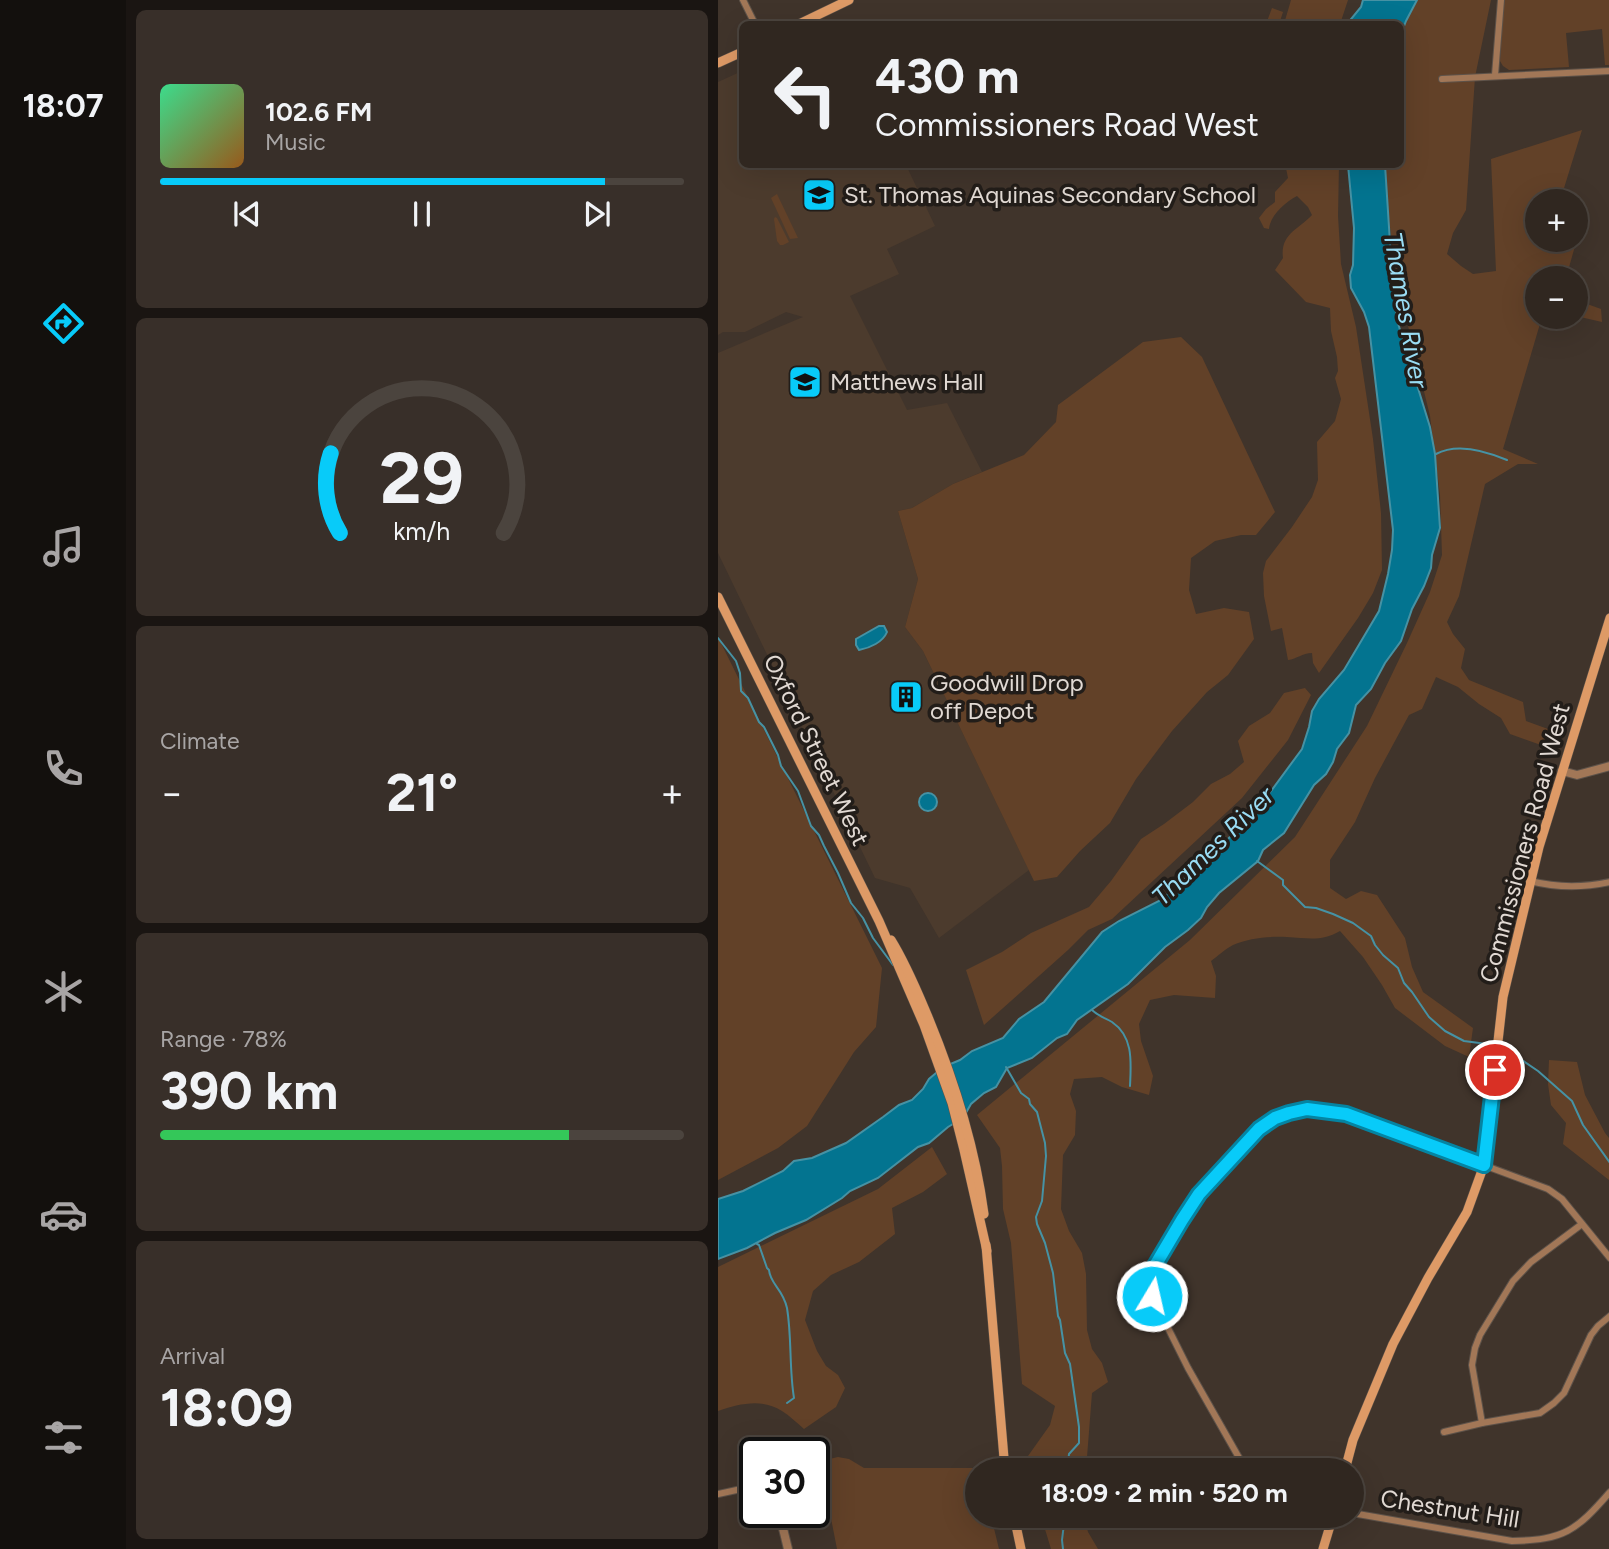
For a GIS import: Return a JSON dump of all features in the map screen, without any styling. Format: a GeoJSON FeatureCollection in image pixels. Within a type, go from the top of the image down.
{"type":"FeatureCollection","features":[{"type":"Feature","properties":{"kind":"main road"},"geometry":{"type":"LineString","coordinates":[[805,21],[849,0]]}},
{"type":"Feature","properties":{"kind":"main road"},"geometry":{"type":"LineString","coordinates":[[718,63],[739,53]]}},
{"type":"Feature","properties":{"kind":"main road","name":"Oxford Street West"},"geometry":{"type":"LineString","coordinates":[[718,597],[895,951],[945,1082],[974,1180],[987,1251],[1004,1458]]}},
{"type":"Feature","properties":{"kind":"main road","name":"Commissioners Road West"},"geometry":{"type":"LineString","coordinates":[[1348,1458],[1353,1440],[1393,1344],[1467,1212],[1484,1165],[1503,998],[1539,847],[1609,618]]}},
{"type":"Feature","properties":{"kind":"main road"},"geometry":{"type":"LineString","coordinates":[[1017,1528],[1021,1549]]}},
{"type":"Feature","properties":{"kind":"main road"},"geometry":{"type":"LineString","coordinates":[[1323,1549],[1329,1528]]}},
{"type":"Feature","properties":{"kind":"street"},"geometry":{"type":"LineString","coordinates":[[743,0],[754,21]]}},
{"type":"Feature","properties":{"kind":"street"},"geometry":{"type":"LineString","coordinates":[[1495,75],[1501,0]]}},
{"type":"Feature","properties":{"kind":"street"},"geometry":{"type":"LineString","coordinates":[[1441,79],[1609,71]]}},
{"type":"Feature","properties":{"kind":"street"},"geometry":{"type":"LineString","coordinates":[[1562,771],[1577,775],[1609,766]]}},
{"type":"Feature","properties":{"kind":"street"},"geometry":{"type":"LineString","coordinates":[[1530,881],[1572,888],[1609,882]]}},
{"type":"Feature","properties":{"kind":"street"},"geometry":{"type":"LineString","coordinates":[[1239,1458],[1188,1368],[1152,1296],[1150,1282],[1153,1269],[1199,1194],[1259,1129],[1275,1118],[1307,1109],[1346,1114],[1548,1189],[1562,1199],[1609,1258]]}},
{"type":"Feature","properties":{"kind":"street"},"geometry":{"type":"LineString","coordinates":[[1482,1423],[1472,1365],[1480,1335],[1513,1281],[1531,1262],[1582,1224]]}},
{"type":"Feature","properties":{"kind":"street"},"geometry":{"type":"LineString","coordinates":[[1444,1432],[1540,1413],[1554,1404],[1564,1393],[1591,1335],[1609,1317]]}},
{"type":"Feature","properties":{"kind":"street"},"geometry":{"type":"LineString","coordinates":[[718,1494],[739,1489]]}},
{"type":"Feature","properties":{"kind":"street","name":"Chestnut Hill"},"geometry":{"type":"LineString","coordinates":[[1364,1515],[1512,1541],[1538,1541],[1565,1534],[1589,1516],[1609,1492]]}},
{"type":"Feature","properties":{"kind":"street"},"geometry":{"type":"LineString","coordinates":[[783,1528],[788,1549]]}},
{"type":"Feature","properties":{"kind":"shaded area"},"geometry":{"type":"Polygon","coordinates":[[[1291,0],[1348,0],[1341,21],[1285,21],[1291,0]]]}},
{"type":"Feature","properties":{"kind":"shaded area"},"geometry":{"type":"Polygon","coordinates":[[[1413,0],[1491,0],[1475,77],[1466,210],[1453,233],[1447,254],[1473,274],[1496,271],[1491,159],[1582,130],[1564,189],[1525,189],[1525,252],[1573,252],[1569,266],[1525,266],[1525,329],[1538,329],[1503,449],[1538,464],[1518,464],[1485,484],[1459,596],[1447,622],[1465,649],[1461,668],[1469,680],[1523,702],[1526,721],[1559,733],[1555,750],[1510,734],[1501,718],[1458,687],[1436,677],[1422,709],[1409,715],[1355,822],[1330,860],[1330,888],[1346,899],[1361,891],[1377,895],[1405,938],[1412,967],[1423,992],[1473,1028],[1469,1057],[1445,1046],[1395,1008],[1363,957],[1340,931],[1320,938],[1273,937],[1252,939],[1233,945],[1211,961],[1216,976],[1215,998],[1174,995],[1150,1000],[1139,1024],[1141,1041],[1153,1076],[1149,1095],[1122,1087],[1102,1077],[1074,1079],[1070,1094],[1076,1111],[1075,1135],[1063,1155],[1061,1209],[1069,1231],[1082,1253],[1086,1274],[1087,1330],[1092,1349],[1102,1363],[1108,1382],[1092,1393],[1087,1458],[1028,1458],[1050,1425],[1055,1406],[1022,1384],[1011,1243],[1003,1209],[1000,1148],[977,1115],[1190,940],[1295,837],[1367,726],[1430,592],[1442,555],[1440,495],[1430,416],[1400,293],[1383,168],[1404,168],[1404,21],[1402,21],[1413,0]]]}},
{"type":"Feature","properties":{"kind":"shaded area"},"geometry":{"type":"Polygon","coordinates":[[[1504,0],[1609,0],[1609,65],[1605,65],[1602,29],[1566,33],[1569,67],[1509,70],[1500,61],[1504,0]]]}},
{"type":"Feature","properties":{"kind":"shaded area"},"geometry":{"type":"Polygon","coordinates":[[[1272,8],[1283,12],[1280,21],[1267,21],[1272,8]]]}},
{"type":"Feature","properties":{"kind":"shaded area"},"geometry":{"type":"Polygon","coordinates":[[[739,72],[739,168],[907,168],[935,226],[887,249],[899,274],[850,296],[907,410],[947,403],[982,472],[953,484],[912,508],[898,511],[918,579],[905,627],[923,651],[1029,870],[939,938],[910,888],[875,878],[718,553],[718,353],[803,317],[786,312],[745,332],[723,332],[718,335],[718,82],[739,72]]]}},
{"type":"Feature","properties":{"kind":"shaded area"},"geometry":{"type":"Polygon","coordinates":[[[1286,168],[1339,168],[1341,264],[1356,327],[1381,513],[1382,570],[1373,593],[1358,618],[1319,673],[1313,663],[1312,653],[1288,660],[1282,628],[1271,631],[1264,596],[1263,573],[1266,561],[1312,497],[1318,480],[1317,442],[1335,421],[1341,399],[1335,378],[1338,371],[1337,357],[1331,331],[1330,308],[1306,302],[1275,270],[1283,258],[1287,238],[1312,215],[1297,196],[1279,210],[1269,229],[1264,228],[1259,218],[1275,202],[1275,192],[1288,178],[1286,168]]]}},
{"type":"Feature","properties":{"kind":"shaded area"},"geometry":{"type":"Polygon","coordinates":[[[777,194],[798,238],[790,239],[771,198],[777,194]]]}},
{"type":"Feature","properties":{"kind":"shaded area"},"geometry":{"type":"Polygon","coordinates":[[[775,217],[789,242],[783,245],[777,241],[775,217]]]}},
{"type":"Feature","properties":{"kind":"shaded area"},"geometry":{"type":"Polygon","coordinates":[[[1588,304],[1601,309],[1602,322],[1588,319],[1588,304]]]}},
{"type":"Feature","properties":{"kind":"shaded area"},"geometry":{"type":"Polygon","coordinates":[[[1181,337],[1202,357],[1275,512],[1256,535],[1241,535],[1215,541],[1191,558],[1189,590],[1196,614],[1224,608],[1249,612],[1254,639],[1228,675],[1207,692],[1172,731],[1136,779],[1110,823],[1057,877],[1034,881],[923,651],[905,627],[918,579],[898,511],[912,508],[953,484],[1024,455],[1056,422],[1058,405],[1143,342],[1181,337]]]}},
{"type":"Feature","properties":{"kind":"shaded area"},"geometry":{"type":"Polygon","coordinates":[[[718,637],[882,968],[876,1027],[854,1052],[807,1126],[778,1148],[718,1180],[718,637]]]}},
{"type":"Feature","properties":{"kind":"shaded area"},"geometry":{"type":"Polygon","coordinates":[[[1305,688],[1311,695],[1288,740],[1242,798],[1112,919],[1088,930],[984,1025],[966,970],[1002,952],[1031,933],[1089,907],[1141,839],[1193,802],[1211,784],[1230,774],[1244,762],[1238,741],[1249,726],[1270,713],[1284,693],[1305,688]]]}},
{"type":"Feature","properties":{"kind":"shaded area"},"geometry":{"type":"Polygon","coordinates":[[[1549,1060],[1577,1062],[1585,1095],[1609,1138],[1609,1180],[1563,1144],[1566,1123],[1551,1105],[1549,1060]]]}},
{"type":"Feature","properties":{"kind":"shaded area"},"geometry":{"type":"Polygon","coordinates":[[[932,1147],[947,1174],[923,1192],[892,1208],[895,1234],[859,1262],[831,1275],[813,1291],[805,1320],[817,1351],[826,1366],[838,1375],[845,1388],[836,1407],[804,1429],[782,1411],[758,1403],[742,1404],[718,1411],[718,1267],[878,1189],[932,1147]]]}},
{"type":"Feature","properties":{"kind":"shaded area"},"geometry":{"type":"Polygon","coordinates":[[[830,1459],[849,1459],[864,1468],[965,1468],[965,1528],[994,1528],[999,1549],[837,1549],[830,1513],[830,1459]]]}},
{"type":"Feature","properties":{"kind":"shaded area"},"geometry":{"type":"Polygon","coordinates":[[[1045,1528],[1087,1528],[1098,1549],[1051,1549],[1045,1528]]]}},
{"type":"Feature","properties":{"kind":"water"},"geometry":{"type":"Polygon","coordinates":[[[1363,0],[1417,0],[1404,26],[1404,21],[1349,21],[1361,7],[1363,0]]]}},
{"type":"Feature","properties":{"kind":"water"},"geometry":{"type":"Polygon","coordinates":[[[1348,168],[1385,168],[1397,320],[1430,427],[1435,454],[1440,528],[1431,568],[1401,641],[1371,689],[1356,705],[1349,733],[1337,749],[1326,774],[1314,785],[1284,833],[1263,850],[1258,861],[1219,893],[1201,918],[1165,947],[1128,984],[1077,1020],[1067,1034],[1057,1038],[1032,1058],[1007,1068],[996,1087],[971,1104],[963,1118],[929,1143],[918,1147],[878,1178],[850,1191],[806,1220],[718,1259],[718,1199],[743,1191],[783,1171],[794,1161],[812,1158],[846,1143],[899,1105],[912,1100],[943,1067],[1003,1038],[1019,1019],[1044,1002],[1102,932],[1161,900],[1220,848],[1271,791],[1302,749],[1312,711],[1344,670],[1379,611],[1392,550],[1393,530],[1369,327],[1351,288],[1354,228],[1348,168]]]}},
{"type":"Feature","properties":{"kind":"water"},"geometry":{"type":"Polygon","coordinates":[[[879,626],[884,626],[887,632],[882,639],[859,650],[856,639],[879,626]]]}},
{"type":"Feature","properties":{"kind":"water"},"geometry":{"type":"Polygon","coordinates":[[[924,793],[932,793],[937,802],[935,809],[924,811],[919,806],[919,798],[924,793]]]}},
{"type":"Feature","properties":{"kind":"waterway"},"geometry":{"type":"LineString","coordinates":[[1436,454],[1463,448],[1507,460]]}},
{"type":"Feature","properties":{"kind":"waterway"},"geometry":{"type":"LineString","coordinates":[[718,638],[736,661],[741,691],[748,698],[778,755],[781,766],[798,791],[811,826],[819,835],[851,903],[893,965]]}},
{"type":"Feature","properties":{"kind":"waterway"},"geometry":{"type":"LineString","coordinates":[[1257,861],[1283,880],[1283,885],[1305,907],[1333,914],[1353,923],[1371,936],[1383,955],[1398,968],[1404,983],[1429,1017],[1445,1031],[1464,1041],[1494,1047]]}},
{"type":"Feature","properties":{"kind":"waterway"},"geometry":{"type":"LineString","coordinates":[[1092,1010],[1112,1022],[1124,1035],[1130,1051],[1130,1086]]}},
{"type":"Feature","properties":{"kind":"waterway"},"geometry":{"type":"LineString","coordinates":[[1500,1049],[1538,1071],[1572,1101],[1583,1125],[1610,1163]]}},
{"type":"Feature","properties":{"kind":"waterway"},"geometry":{"type":"LineString","coordinates":[[1006,1067],[1021,1093],[1029,1099],[1037,1112],[1045,1143],[1042,1201],[1036,1217],[1053,1273],[1058,1316],[1065,1353],[1070,1364],[1079,1427],[1079,1443],[1068,1458]]}},
{"type":"Feature","properties":{"kind":"waterway"},"geometry":{"type":"LineString","coordinates":[[757,1244],[787,1308],[794,1398],[787,1403]]}},
{"type":"Feature","properties":{"kind":"waterway"},"geometry":{"type":"LineString","coordinates":[[1063,1549],[1064,1528]]}},
{"type":"Feature","properties":{"kind":"place","name":"St. Thomas Aquinas Secondary School"},"geometry":{"type":"Point","coordinates":[819,195]}},
{"type":"Feature","properties":{"kind":"place","name":"Matthews Hall"},"geometry":{"type":"Point","coordinates":[805,382]}},
{"type":"Feature","properties":{"kind":"place","name":"Goodwill Drop off Depot"},"geometry":{"type":"Point","coordinates":[906,697]}},
{"type":"Feature","properties":{"kind":"route"},"geometry":{"type":"LineString","coordinates":[[1152,1296],[1150,1282],[1153,1269],[1199,1194],[1259,1129],[1275,1118],[1307,1109],[1346,1114],[1484,1165],[1495,1070]]}},
{"type":"Feature","properties":{"kind":"water label","name":"Thames River"},"geometry":{"type":"Point","coordinates":[1406,310]}},
{"type":"Feature","properties":{"kind":"water label","name":"Thames River"},"geometry":{"type":"Point","coordinates":[1213,846]}}]}
